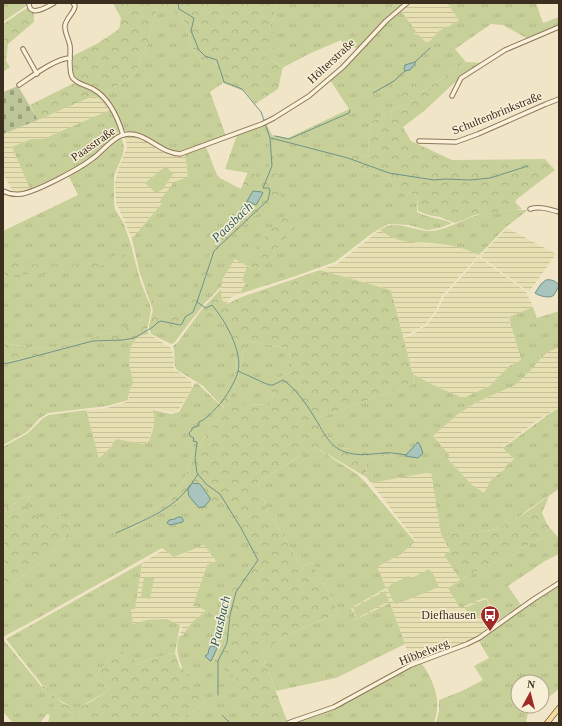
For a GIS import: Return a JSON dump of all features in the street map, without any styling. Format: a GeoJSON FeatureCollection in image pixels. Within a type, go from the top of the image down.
{"type":"FeatureCollection","features":[{"type":"Feature","properties":{"kind":"main road"},"geometry":{"type":"LineString","coordinates":[[547,723],[559,708]]}},
{"type":"Feature","properties":{"kind":"street"},"geometry":{"type":"LineString","coordinates":[[29,3],[28,6],[35,11],[41,10],[54,3]]}},
{"type":"Feature","properties":{"kind":"street"},"geometry":{"type":"LineString","coordinates":[[73,3],[75,6],[74,9],[67,18],[65,26],[69,43],[71,73],[74,80],[101,94],[120,124],[123,135]]}},
{"type":"Feature","properties":{"kind":"street","name":"Hölterstraße"},"geometry":{"type":"LineString","coordinates":[[262,124],[309,96],[343,67],[386,21],[407,3]]}},
{"type":"Feature","properties":{"kind":"street"},"geometry":{"type":"LineString","coordinates":[[452,96],[461,78],[505,50],[559,27]]}},
{"type":"Feature","properties":{"kind":"street"},"geometry":{"type":"LineString","coordinates":[[23,49],[37,74]]}},
{"type":"Feature","properties":{"kind":"street"},"geometry":{"type":"LineString","coordinates":[[18,85],[58,61],[65,58],[70,58]]}},
{"type":"Feature","properties":{"kind":"street","name":"Schultenbrinkstraße"},"geometry":{"type":"LineString","coordinates":[[419,141],[456,142],[559,99]]}},
{"type":"Feature","properties":{"kind":"street","name":"Paasstraße"},"geometry":{"type":"LineString","coordinates":[[3,191],[14,195],[30,191],[84,165],[123,135],[138,135],[168,152],[180,154],[262,124]]}},
{"type":"Feature","properties":{"kind":"street"},"geometry":{"type":"LineString","coordinates":[[530,209],[535,207],[559,212]]}},
{"type":"Feature","properties":{"kind":"street","name":"Hibbelweg"},"geometry":{"type":"LineString","coordinates":[[288,723],[334,707],[411,665],[479,638],[559,583]]}},
{"type":"Feature","properties":{"kind":"shaded area"},"geometry":{"type":"Polygon","coordinates":[[[407,3],[447,3],[459,20],[448,28],[447,26],[439,31],[427,44],[418,34],[416,35],[414,33],[416,31],[400,10],[407,3]]]}},
{"type":"Feature","properties":{"kind":"shaded area"},"geometry":{"type":"Polygon","coordinates":[[[93,96],[101,99],[111,110],[43,139],[31,139],[12,147],[30,189],[21,192],[13,192],[3,174],[3,134],[93,96]]]}},
{"type":"Feature","properties":{"kind":"shaded area"},"geometry":{"type":"Polygon","coordinates":[[[129,135],[143,138],[169,155],[176,156],[185,154],[188,177],[160,202],[162,203],[132,239],[116,202],[115,182],[127,147],[125,138],[129,135]]]}},
{"type":"Feature","properties":{"kind":"shaded area"},"geometry":{"type":"Polygon","coordinates":[[[507,228],[556,254],[529,292],[480,256],[507,228]]]}},
{"type":"Feature","properties":{"kind":"shaded area"},"geometry":{"type":"Polygon","coordinates":[[[380,230],[387,235],[417,243],[468,249],[479,255],[442,296],[436,310],[426,324],[403,336],[391,290],[320,270],[337,264],[380,230]]]}},
{"type":"Feature","properties":{"kind":"shaded area"},"geometry":{"type":"Polygon","coordinates":[[[479,257],[526,292],[533,307],[509,317],[521,360],[508,367],[491,386],[463,398],[435,386],[413,374],[403,338],[410,336],[427,325],[438,310],[444,297],[479,257]]]}},
{"type":"Feature","properties":{"kind":"shaded area"},"geometry":{"type":"Polygon","coordinates":[[[235,259],[247,266],[242,280],[246,282],[239,294],[230,298],[227,304],[222,300],[221,283],[235,259]]]}},
{"type":"Feature","properties":{"kind":"shaded area"},"geometry":{"type":"Polygon","coordinates":[[[149,334],[171,348],[174,369],[191,381],[192,388],[179,409],[175,412],[154,408],[155,419],[149,441],[144,444],[116,439],[109,449],[99,458],[86,410],[107,408],[129,401],[129,392],[133,383],[129,362],[131,347],[135,340],[140,336],[149,334]]]}},
{"type":"Feature","properties":{"kind":"shaded area"},"geometry":{"type":"Polygon","coordinates":[[[559,347],[559,407],[536,421],[503,447],[514,459],[504,468],[505,469],[491,480],[484,493],[471,484],[448,459],[433,436],[457,415],[477,402],[515,385],[528,373],[546,352],[559,347]]]}},
{"type":"Feature","properties":{"kind":"shaded area"},"geometry":{"type":"Polygon","coordinates":[[[431,471],[441,534],[450,552],[444,555],[460,580],[448,588],[486,597],[499,620],[472,639],[412,664],[390,603],[357,619],[351,608],[386,589],[376,567],[401,554],[416,541],[371,483],[431,471]]]}},
{"type":"Feature","properties":{"kind":"shaded area"},"geometry":{"type":"Polygon","coordinates":[[[204,545],[216,561],[207,565],[193,606],[197,606],[207,611],[192,622],[182,636],[180,636],[182,625],[133,624],[131,609],[135,609],[142,563],[164,549],[178,556],[204,545]]]}},
{"type":"Feature","properties":{"kind":"green space"},"geometry":{"type":"Polygon","coordinates":[[[3,3],[27,3],[26,6],[3,22],[3,3]]]}},
{"type":"Feature","properties":{"kind":"green space"},"geometry":{"type":"Polygon","coordinates":[[[113,3],[277,3],[270,29],[283,44],[280,48],[271,49],[265,57],[283,67],[278,89],[255,104],[246,92],[223,83],[214,59],[209,59],[203,63],[190,45],[187,26],[179,14],[162,7],[157,9],[148,42],[134,76],[103,94],[96,88],[77,81],[73,74],[73,56],[100,42],[119,29],[121,18],[113,3]]]}},
{"type":"Feature","properties":{"kind":"green space"},"geometry":{"type":"Polygon","coordinates":[[[277,3],[404,3],[358,48],[344,46],[341,40],[282,68],[283,67],[265,57],[271,49],[280,48],[270,29],[277,3]]]}},
{"type":"Feature","properties":{"kind":"green space"},"geometry":{"type":"Polygon","coordinates":[[[447,3],[536,3],[543,23],[559,17],[559,26],[528,39],[503,25],[491,24],[455,49],[466,62],[420,93],[412,84],[405,104],[372,121],[369,137],[368,158],[348,151],[360,169],[376,173],[390,179],[396,191],[417,195],[417,212],[425,216],[452,223],[440,228],[427,230],[409,225],[388,224],[371,234],[335,262],[239,294],[246,283],[242,280],[247,266],[259,271],[282,218],[243,264],[235,259],[223,278],[221,287],[201,307],[175,342],[172,344],[169,343],[151,334],[149,327],[153,310],[139,270],[132,239],[162,203],[159,202],[174,182],[188,177],[185,154],[206,147],[217,175],[241,189],[248,173],[225,169],[237,135],[266,124],[272,135],[288,138],[349,109],[330,80],[400,10],[416,31],[414,33],[416,35],[418,34],[427,44],[439,31],[459,20],[447,3]]]}},
{"type":"Feature","properties":{"kind":"green space"},"geometry":{"type":"Polygon","coordinates":[[[162,6],[179,14],[187,26],[190,45],[203,63],[209,59],[214,59],[223,83],[210,92],[226,136],[179,152],[173,152],[163,148],[139,133],[124,130],[115,111],[103,94],[134,76],[148,42],[157,9],[162,6]]]}},
{"type":"Feature","properties":{"kind":"green space"},"geometry":{"type":"Polygon","coordinates":[[[27,8],[34,13],[34,22],[8,44],[6,61],[10,67],[3,72],[3,24],[27,8]]]}},
{"type":"Feature","properties":{"kind":"green space"},"geometry":{"type":"Polygon","coordinates":[[[466,62],[483,63],[461,75],[459,80],[424,111],[403,127],[411,141],[452,160],[545,159],[555,170],[517,199],[515,202],[522,209],[475,215],[455,223],[418,211],[417,195],[395,191],[390,179],[376,173],[360,169],[344,161],[348,151],[368,158],[369,137],[372,121],[405,104],[399,93],[412,84],[420,93],[466,62]]]}},
{"type":"Feature","properties":{"kind":"green space"},"geometry":{"type":"Polygon","coordinates":[[[74,83],[96,93],[108,106],[106,106],[101,99],[93,96],[38,120],[30,105],[74,83]]]}},
{"type":"Feature","properties":{"kind":"green space"},"geometry":{"type":"Polygon","coordinates":[[[18,86],[38,120],[3,134],[3,92],[18,86]]]}},
{"type":"Feature","properties":{"kind":"green space"},"geometry":{"type":"Polygon","coordinates":[[[110,110],[117,123],[119,131],[116,137],[91,158],[30,189],[12,147],[31,139],[43,139],[110,110]]]}},
{"type":"Feature","properties":{"kind":"green space"},"geometry":{"type":"Polygon","coordinates":[[[266,124],[272,135],[277,182],[281,196],[270,212],[264,212],[253,217],[228,239],[227,243],[219,251],[198,302],[203,306],[193,318],[189,317],[180,328],[174,327],[161,319],[154,324],[149,331],[153,310],[139,270],[159,309],[167,315],[172,316],[180,316],[188,312],[191,308],[191,300],[199,284],[206,261],[212,249],[237,224],[233,220],[246,200],[247,191],[241,189],[248,172],[263,177],[269,174],[269,146],[264,125],[266,124]]]}},
{"type":"Feature","properties":{"kind":"green space"},"geometry":{"type":"Polygon","coordinates":[[[119,139],[122,139],[124,147],[123,154],[114,176],[115,209],[124,224],[130,242],[141,283],[150,305],[150,316],[120,330],[57,347],[40,349],[3,343],[3,231],[78,195],[68,175],[93,162],[119,139]]]}},
{"type":"Feature","properties":{"kind":"green space"},"geometry":{"type":"Polygon","coordinates":[[[166,166],[173,174],[163,189],[156,193],[145,183],[166,166]]]}},
{"type":"Feature","properties":{"kind":"green space"},"geometry":{"type":"Polygon","coordinates":[[[528,210],[506,227],[479,255],[449,245],[398,240],[380,230],[393,225],[399,225],[418,230],[431,231],[448,227],[481,214],[501,211],[528,210]]]}},
{"type":"Feature","properties":{"kind":"green space"},"geometry":{"type":"Polygon","coordinates":[[[282,217],[297,225],[258,271],[243,264],[282,217]]]}},
{"type":"Feature","properties":{"kind":"green space"},"geometry":{"type":"Polygon","coordinates":[[[132,246],[132,249],[124,256],[101,266],[47,274],[15,275],[3,280],[3,259],[20,264],[78,265],[89,261],[100,262],[132,246]]]}},
{"type":"Feature","properties":{"kind":"green space"},"geometry":{"type":"Polygon","coordinates":[[[320,270],[391,290],[415,383],[315,419],[331,442],[339,448],[400,453],[367,459],[366,477],[315,447],[258,482],[268,512],[302,567],[312,562],[339,613],[291,633],[261,652],[287,721],[278,723],[243,723],[240,721],[249,705],[235,677],[213,663],[225,636],[222,603],[256,559],[221,499],[199,514],[185,498],[130,529],[129,525],[172,497],[184,480],[193,452],[213,427],[224,407],[219,403],[235,374],[236,355],[229,334],[218,314],[202,309],[221,289],[222,300],[227,304],[239,298],[320,270]],[[246,341],[236,384],[228,400],[231,407],[247,404],[270,405],[274,393],[251,383],[249,376],[267,383],[277,383],[278,378],[291,372],[291,359],[288,348],[246,341]]]}},
{"type":"Feature","properties":{"kind":"green space"},"geometry":{"type":"Polygon","coordinates":[[[533,307],[537,318],[559,311],[559,347],[546,353],[515,385],[477,402],[457,415],[433,436],[449,455],[448,459],[471,484],[484,493],[491,480],[505,469],[504,468],[514,459],[503,448],[559,408],[559,489],[514,521],[497,529],[466,534],[441,534],[431,472],[371,483],[366,477],[367,459],[398,453],[339,448],[331,442],[315,419],[415,383],[413,374],[435,386],[463,398],[490,386],[508,367],[521,360],[509,317],[533,307]]]}},
{"type":"Feature","properties":{"kind":"green space"},"geometry":{"type":"Polygon","coordinates":[[[202,309],[218,314],[229,333],[236,355],[235,374],[219,403],[203,386],[177,370],[175,364],[173,346],[178,342],[202,309]]]}},
{"type":"Feature","properties":{"kind":"green space"},"geometry":{"type":"Polygon","coordinates":[[[150,316],[147,330],[149,334],[140,336],[135,340],[93,342],[3,363],[3,343],[40,349],[57,347],[120,330],[150,316]]]}},
{"type":"Feature","properties":{"kind":"green space"},"geometry":{"type":"Polygon","coordinates":[[[135,340],[131,347],[129,362],[133,383],[129,392],[128,400],[107,406],[48,413],[40,418],[27,432],[3,445],[3,363],[93,342],[135,340]]]}},
{"type":"Feature","properties":{"kind":"green space"},"geometry":{"type":"Polygon","coordinates":[[[246,341],[288,348],[291,359],[291,372],[278,378],[277,383],[267,383],[249,376],[252,383],[274,393],[270,405],[247,404],[231,408],[228,400],[236,384],[246,341]]]}},
{"type":"Feature","properties":{"kind":"green space"},"geometry":{"type":"Polygon","coordinates":[[[195,383],[198,384],[224,408],[213,427],[193,452],[184,480],[172,497],[129,525],[131,529],[185,498],[221,499],[257,559],[222,603],[225,636],[213,662],[235,677],[250,705],[240,721],[243,723],[175,723],[205,703],[189,680],[180,663],[177,645],[179,636],[182,636],[192,622],[206,611],[197,606],[193,606],[207,565],[216,561],[204,545],[174,557],[162,548],[3,637],[3,592],[50,554],[64,539],[70,521],[61,516],[47,526],[24,505],[30,496],[25,496],[3,511],[3,447],[28,433],[43,418],[49,415],[86,410],[99,458],[109,449],[116,439],[144,444],[149,441],[153,430],[153,410],[171,414],[179,412],[195,383]]]}},
{"type":"Feature","properties":{"kind":"green space"},"geometry":{"type":"Polygon","coordinates":[[[315,447],[357,474],[415,542],[401,554],[377,567],[386,588],[351,608],[357,619],[390,603],[405,644],[336,678],[276,691],[261,652],[291,633],[339,613],[312,562],[302,567],[268,512],[258,482],[315,447]]]}},
{"type":"Feature","properties":{"kind":"green space"},"geometry":{"type":"Polygon","coordinates":[[[30,495],[25,505],[47,526],[61,515],[70,521],[64,539],[50,554],[3,592],[3,511],[25,496],[30,495]]]}},
{"type":"Feature","properties":{"kind":"green space"},"geometry":{"type":"Polygon","coordinates":[[[549,496],[542,513],[547,524],[554,533],[460,580],[444,555],[450,551],[441,534],[466,534],[497,529],[514,521],[549,496]]]}},
{"type":"Feature","properties":{"kind":"green space"},"geometry":{"type":"Polygon","coordinates":[[[554,533],[559,538],[559,554],[545,561],[508,586],[521,605],[499,620],[486,597],[460,608],[448,588],[460,580],[554,533]]]}},
{"type":"Feature","properties":{"kind":"green space"},"geometry":{"type":"Polygon","coordinates":[[[142,563],[135,609],[131,609],[133,624],[147,620],[166,619],[180,625],[175,653],[150,659],[138,665],[111,652],[108,661],[95,675],[110,690],[78,708],[71,707],[56,698],[46,687],[43,686],[6,639],[142,563]]]}},
{"type":"Feature","properties":{"kind":"green space"},"geometry":{"type":"Polygon","coordinates":[[[429,569],[439,587],[397,604],[394,603],[388,589],[390,585],[408,576],[412,578],[429,569]]]}},
{"type":"Feature","properties":{"kind":"green space"},"geometry":{"type":"Polygon","coordinates":[[[144,577],[154,578],[150,599],[141,597],[144,577]]]}},
{"type":"Feature","properties":{"kind":"green space"},"geometry":{"type":"Polygon","coordinates":[[[559,585],[559,689],[550,696],[550,674],[510,674],[510,714],[528,714],[526,723],[436,723],[439,711],[439,700],[462,691],[483,680],[474,666],[489,658],[478,640],[559,585]]]}},
{"type":"Feature","properties":{"kind":"green space"},"geometry":{"type":"Polygon","coordinates":[[[385,591],[389,601],[357,618],[353,608],[385,591]]]}},
{"type":"Feature","properties":{"kind":"green space"},"geometry":{"type":"Polygon","coordinates":[[[486,599],[492,611],[472,619],[465,608],[486,599]]]}},
{"type":"Feature","properties":{"kind":"green space"},"geometry":{"type":"Polygon","coordinates":[[[3,639],[53,701],[54,706],[78,715],[85,723],[48,723],[50,715],[47,714],[40,723],[13,723],[3,712],[3,639]]]}},
{"type":"Feature","properties":{"kind":"green space"},"geometry":{"type":"Polygon","coordinates":[[[120,651],[131,656],[138,665],[150,659],[175,653],[180,668],[183,669],[205,703],[175,723],[85,723],[78,715],[54,706],[53,701],[41,686],[47,689],[63,703],[70,706],[76,707],[89,703],[110,690],[95,675],[108,661],[111,652],[120,651]]]}},
{"type":"Feature","properties":{"kind":"green space"},"geometry":{"type":"Polygon","coordinates":[[[421,663],[430,677],[436,694],[437,711],[434,723],[292,723],[342,704],[421,663]]]}},
{"type":"Feature","properties":{"kind":"water"},"geometry":{"type":"Polygon","coordinates":[[[415,62],[410,70],[405,71],[405,65],[415,62]]]}},
{"type":"Feature","properties":{"kind":"water"},"geometry":{"type":"Polygon","coordinates":[[[253,191],[263,193],[256,205],[247,201],[253,191]]]}},
{"type":"Feature","properties":{"kind":"water"},"geometry":{"type":"Polygon","coordinates":[[[245,203],[250,206],[251,209],[239,219],[237,216],[245,203]]]}},
{"type":"Feature","properties":{"kind":"water"},"geometry":{"type":"Polygon","coordinates":[[[546,280],[556,282],[559,285],[555,294],[550,297],[544,297],[535,293],[541,284],[546,280]]]}},
{"type":"Feature","properties":{"kind":"water"},"geometry":{"type":"Polygon","coordinates":[[[418,442],[423,453],[418,458],[405,456],[418,442]]]}},
{"type":"Feature","properties":{"kind":"water"},"geometry":{"type":"Polygon","coordinates":[[[192,483],[200,484],[210,498],[205,506],[199,508],[189,496],[188,490],[192,483]]]}},
{"type":"Feature","properties":{"kind":"water"},"geometry":{"type":"Polygon","coordinates":[[[178,517],[183,519],[183,522],[170,525],[167,523],[169,520],[178,517]]]}},
{"type":"Feature","properties":{"kind":"water"},"geometry":{"type":"Polygon","coordinates":[[[211,646],[217,648],[211,661],[205,656],[208,654],[211,646]]]}},
{"type":"Feature","properties":{"kind":"waterway","name":"Paasbach"},"geometry":{"type":"LineString","coordinates":[[178,3],[179,9],[194,18],[191,31],[199,50],[205,56],[217,60],[224,82],[242,89],[261,112],[264,120]]}},
{"type":"Feature","properties":{"kind":"waterway"},"geometry":{"type":"LineString","coordinates":[[415,62],[430,48]]}},
{"type":"Feature","properties":{"kind":"waterway"},"geometry":{"type":"LineString","coordinates":[[373,93],[394,81],[405,71]]}},
{"type":"Feature","properties":{"kind":"waterway"},"geometry":{"type":"LineString","coordinates":[[275,136],[289,139],[349,113],[350,110]]}},
{"type":"Feature","properties":{"kind":"waterway","name":"Paasbach"},"geometry":{"type":"LineString","coordinates":[[218,695],[218,661],[227,643],[230,615],[236,592],[258,560],[241,528],[220,494],[206,484],[197,473],[195,459],[197,442],[193,441],[194,438],[190,436],[189,433],[192,428],[198,426],[199,422],[208,417],[222,401],[235,380],[239,364],[238,355],[232,337],[217,311],[212,305],[206,308],[197,302],[214,251],[268,200],[270,191],[269,188],[263,188],[272,166],[270,138],[265,123]]}},
{"type":"Feature","properties":{"kind":"waterway"},"geometry":{"type":"LineString","coordinates":[[271,138],[348,158],[389,173],[434,180],[470,180],[490,178],[528,166]]}},
{"type":"Feature","properties":{"kind":"waterway"},"geometry":{"type":"LineString","coordinates":[[3,364],[93,341],[134,338],[161,321],[180,325],[185,317],[193,312],[197,302]]}},
{"type":"Feature","properties":{"kind":"waterway"},"geometry":{"type":"LineString","coordinates":[[238,371],[269,385],[273,385],[283,380],[287,383],[303,400],[331,443],[342,451],[357,454],[389,453],[407,455]]}},
{"type":"Feature","properties":{"kind":"waterway"},"geometry":{"type":"LineString","coordinates":[[192,483],[198,474]]}},
{"type":"Feature","properties":{"kind":"waterway"},"geometry":{"type":"LineString","coordinates":[[116,533],[157,514],[183,494],[190,485]]}},
{"type":"Feature","properties":{"kind":"waterway","name":"Paasbach"},"geometry":{"type":"LineString","coordinates":[[222,715],[230,723]]}},
{"type":"Feature","properties":{"kind":"place","name":"Diefhausen"},"geometry":{"type":"Point","coordinates":[490,632]}}]}
